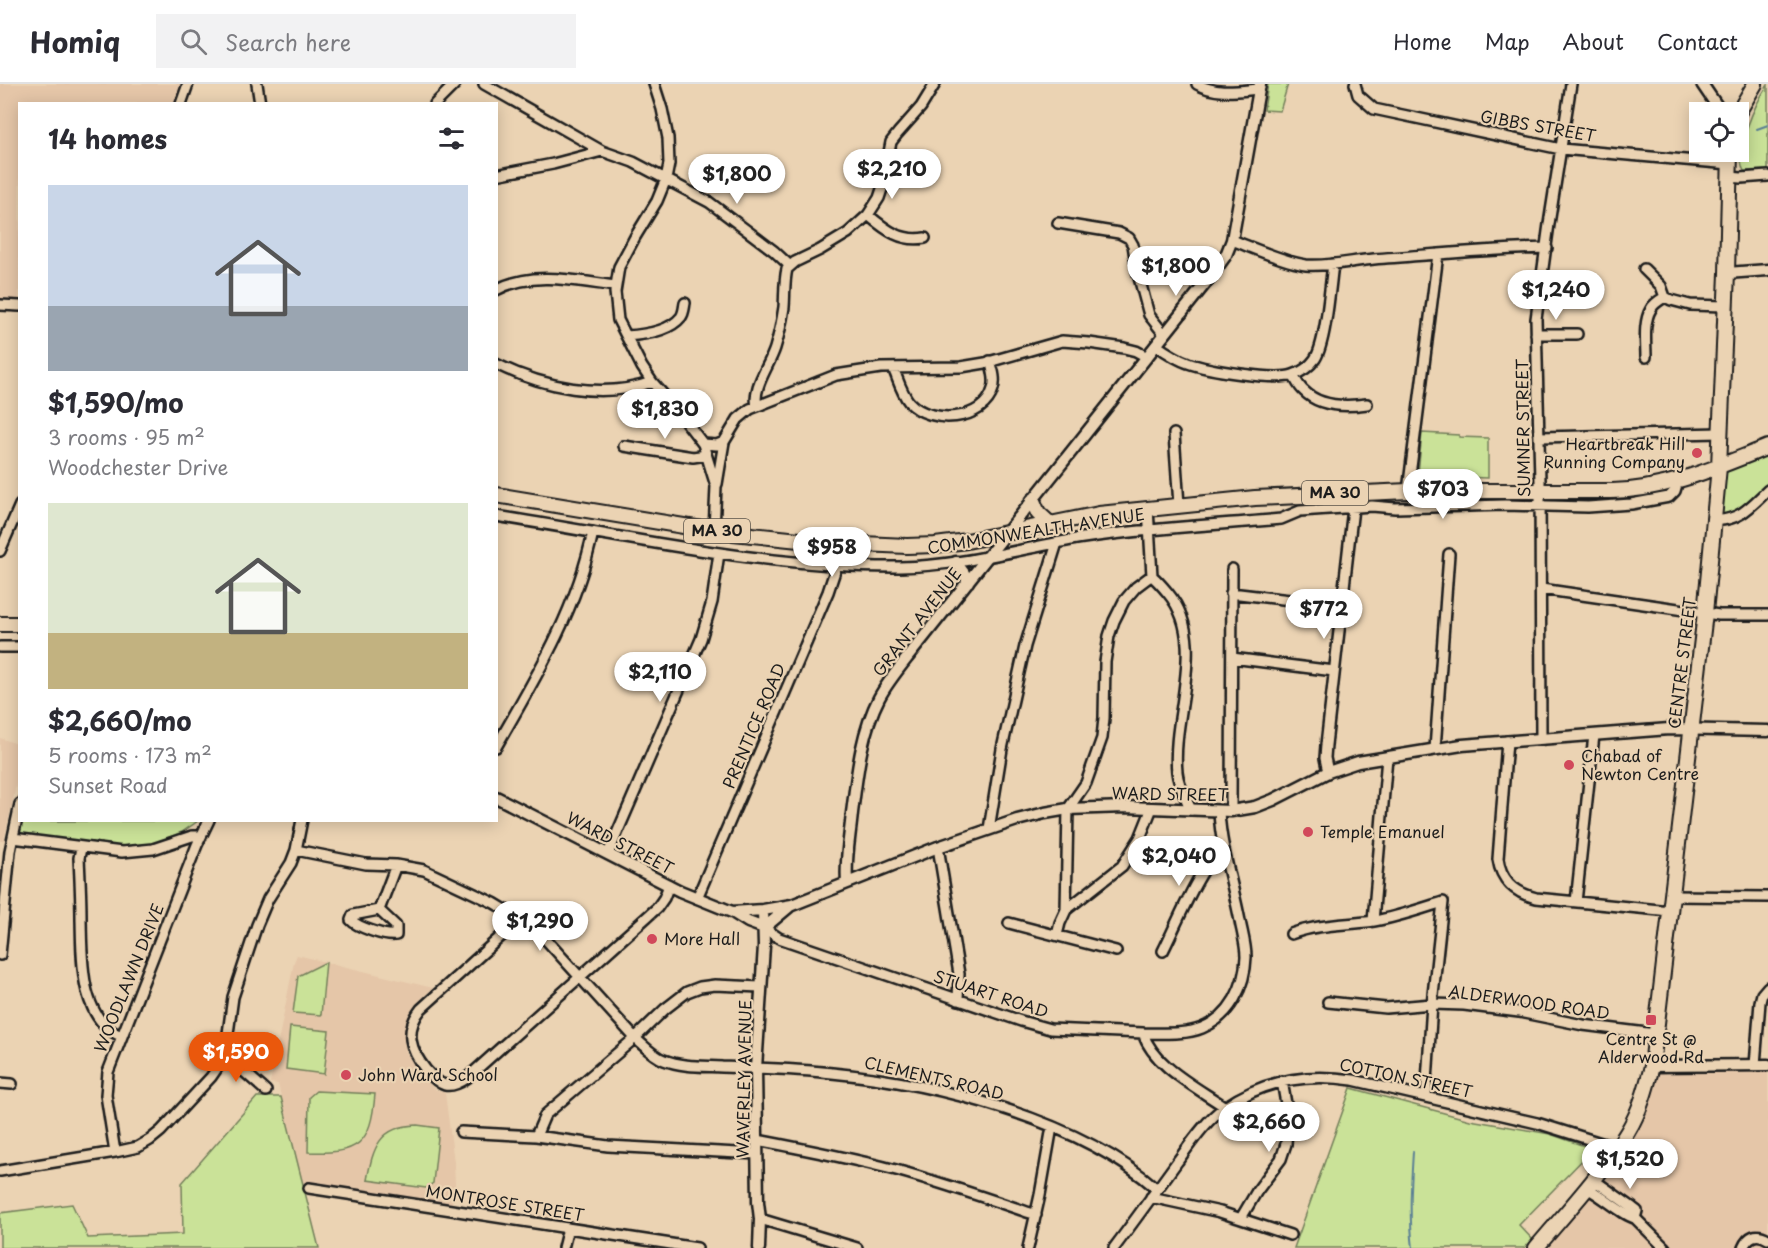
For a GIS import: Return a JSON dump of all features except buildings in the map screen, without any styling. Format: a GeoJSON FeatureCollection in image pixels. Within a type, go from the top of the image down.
{"type":"FeatureCollection","features":[{"type":"Feature","properties":{"kind":"main road"},"geometry":{"type":"LineString","coordinates":[[1744,102],[1755,84]]}},
{"type":"Feature","properties":{"kind":"main road","name":"CENTRE STREET"},"geometry":{"type":"LineString","coordinates":[[1536,1248],[1617,1148],[1638,1112],[1652,1066],[1705,613],[1719,467],[1730,164]]}},
{"type":"Feature","properties":{"kind":"main road","name":"COMMONWEALTH AVENUE"},"geometry":{"type":"LineString","coordinates":[[498,495],[714,531],[818,542],[907,546],[959,542],[1099,514],[1298,495],[1408,491],[1617,491],[1650,488],[1719,467],[1768,447]]}},
{"type":"Feature","properties":{"kind":"main road"},"geometry":{"type":"LineString","coordinates":[[1033,501],[1038,513],[1049,523]]}},
{"type":"Feature","properties":{"kind":"main road"},"geometry":{"type":"LineString","coordinates":[[0,624],[18,624]]}},
{"type":"Feature","properties":{"kind":"street"},"geometry":{"type":"LineString","coordinates":[[182,102],[188,84]]}},
{"type":"Feature","properties":{"kind":"street"},"geometry":{"type":"LineString","coordinates":[[257,84],[260,102]]}},
{"type":"Feature","properties":{"kind":"street"},"geometry":{"type":"LineString","coordinates":[[437,102],[455,84]]}},
{"type":"Feature","properties":{"kind":"street"},"geometry":{"type":"LineString","coordinates":[[484,84],[602,151],[633,162],[720,210],[789,265]]}},
{"type":"Feature","properties":{"kind":"street"},"geometry":{"type":"LineString","coordinates":[[654,84],[668,138],[669,164],[657,201],[622,260],[617,274],[615,286],[618,320],[642,367],[703,444],[716,486]]}},
{"type":"Feature","properties":{"kind":"street"},"geometry":{"type":"LineString","coordinates":[[757,406],[756,392],[777,339],[789,265],[848,233],[868,215],[882,189],[891,142],[921,108],[935,84]]}},
{"type":"Feature","properties":{"kind":"street"},"geometry":{"type":"LineString","coordinates":[[1197,84],[1207,90],[1222,92],[1259,87]]}},
{"type":"Feature","properties":{"kind":"street","name":"GIBBS STREET"},"geometry":{"type":"LineString","coordinates":[[1355,84],[1358,95],[1374,109],[1561,149],[1730,164],[1741,178],[1768,176]]}},
{"type":"Feature","properties":{"kind":"street","name":"SUMNER STREET"},"geometry":{"type":"LineString","coordinates":[[1541,738],[1540,491],[1536,334],[1538,299],[1571,84]]}},
{"type":"Feature","properties":{"kind":"street"},"geometry":{"type":"LineString","coordinates":[[1702,84],[1714,102]]}},
{"type":"Feature","properties":{"kind":"street","name":"GRANT AVENUE"},"geometry":{"type":"LineString","coordinates":[[847,882],[846,864],[858,769],[869,721],[887,684],[1226,255],[1232,240],[1259,87]]}},
{"type":"Feature","properties":{"kind":"street"},"geometry":{"type":"LineString","coordinates":[[498,175],[553,164],[602,151]]}},
{"type":"Feature","properties":{"kind":"street"},"geometry":{"type":"LineString","coordinates":[[868,215],[903,238],[913,240],[926,238]]}},
{"type":"Feature","properties":{"kind":"street"},"geometry":{"type":"LineString","coordinates":[[1058,223],[1119,233],[1129,238],[1133,245],[1149,315],[1164,334]]}},
{"type":"Feature","properties":{"kind":"street"},"geometry":{"type":"LineString","coordinates":[[1232,240],[1305,265],[1547,248]]}},
{"type":"Feature","properties":{"kind":"street"},"geometry":{"type":"LineString","coordinates":[[1408,491],[1438,254]]}},
{"type":"Feature","properties":{"kind":"street"},"geometry":{"type":"LineString","coordinates":[[1156,345],[1186,362],[1211,369],[1274,377],[1293,375],[1311,364],[1319,352],[1323,339],[1333,264]]}},
{"type":"Feature","properties":{"kind":"street"},"geometry":{"type":"LineString","coordinates":[[1644,268],[1660,286],[1665,297],[1690,305],[1725,306]]}},
{"type":"Feature","properties":{"kind":"street"},"geometry":{"type":"LineString","coordinates":[[1727,273],[1768,270]]}},
{"type":"Feature","properties":{"kind":"street"},"geometry":{"type":"LineString","coordinates":[[498,289],[522,280],[548,278],[615,286]]}},
{"type":"Feature","properties":{"kind":"street"},"geometry":{"type":"LineString","coordinates":[[1646,357],[1648,314],[1655,303],[1665,297]]}},
{"type":"Feature","properties":{"kind":"street"},"geometry":{"type":"LineString","coordinates":[[626,336],[640,335],[670,326],[682,315],[685,303]]}},
{"type":"Feature","properties":{"kind":"street"},"geometry":{"type":"LineString","coordinates":[[0,305],[18,306]]}},
{"type":"Feature","properties":{"kind":"street"},"geometry":{"type":"LineString","coordinates":[[1536,334],[1577,334]]}},
{"type":"Feature","properties":{"kind":"street"},"geometry":{"type":"LineString","coordinates":[[714,531],[716,486],[724,442],[741,416],[757,406],[836,375],[875,369],[973,365],[1062,341],[1124,348],[1147,357]]}},
{"type":"Feature","properties":{"kind":"street"},"geometry":{"type":"LineString","coordinates":[[893,368],[911,404],[930,415],[945,417],[958,416],[978,409],[993,392],[994,381],[990,361]]}},
{"type":"Feature","properties":{"kind":"street"},"geometry":{"type":"LineString","coordinates":[[498,365],[532,379],[578,388],[620,390],[652,381]]}},
{"type":"Feature","properties":{"kind":"street"},"geometry":{"type":"LineString","coordinates":[[1293,375],[1305,393],[1319,400],[1346,406],[1367,404]]}},
{"type":"Feature","properties":{"kind":"street"},"geometry":{"type":"LineString","coordinates":[[1539,438],[1721,433]]}},
{"type":"Feature","properties":{"kind":"street"},"geometry":{"type":"LineString","coordinates":[[1173,434],[1179,505]]}},
{"type":"Feature","properties":{"kind":"street"},"geometry":{"type":"LineString","coordinates":[[703,444],[717,445],[724,442]]}},
{"type":"Feature","properties":{"kind":"street"},"geometry":{"type":"LineString","coordinates":[[624,446],[693,457],[706,455]]}},
{"type":"Feature","properties":{"kind":"street","name":"COMMONWEALTH AVENUE"},"geometry":{"type":"LineString","coordinates":[[498,516],[718,553],[837,565],[901,567],[956,562],[1113,534],[1281,519],[1300,511],[1353,508],[1588,507],[1650,501],[1673,495],[1678,481]]}},
{"type":"Feature","properties":{"kind":"street"},"geometry":{"type":"LineString","coordinates":[[1714,520],[1734,518],[1768,490]]}},
{"type":"Feature","properties":{"kind":"street"},"geometry":{"type":"LineString","coordinates":[[1328,772],[1326,755],[1353,493]]}},
{"type":"Feature","properties":{"kind":"street"},"geometry":{"type":"LineString","coordinates":[[1298,495],[1300,511]]}},
{"type":"Feature","properties":{"kind":"street"},"geometry":{"type":"LineString","coordinates":[[1148,508],[1152,576]]}},
{"type":"Feature","properties":{"kind":"street"},"geometry":{"type":"LineString","coordinates":[[0,551],[18,510]]}},
{"type":"Feature","properties":{"kind":"street"},"geometry":{"type":"LineString","coordinates":[[498,743],[531,685],[567,612],[585,564],[593,532]]}},
{"type":"Feature","properties":{"kind":"street"},"geometry":{"type":"LineString","coordinates":[[989,829],[1002,749],[1025,646],[1058,543]]}},
{"type":"Feature","properties":{"kind":"street"},"geometry":{"type":"LineString","coordinates":[[608,854],[701,639],[712,602],[718,553]]}},
{"type":"Feature","properties":{"kind":"street"},"geometry":{"type":"LineString","coordinates":[[1435,749],[1449,554]]}},
{"type":"Feature","properties":{"kind":"street"},"geometry":{"type":"LineString","coordinates":[[956,562],[968,582]]}},
{"type":"Feature","properties":{"kind":"street","name":"PRENTICE ROAD"},"geometry":{"type":"LineString","coordinates":[[697,898],[828,592],[837,565]]}},
{"type":"Feature","properties":{"kind":"street"},"geometry":{"type":"LineString","coordinates":[[1231,812],[1232,569]]}},
{"type":"Feature","properties":{"kind":"street"},"geometry":{"type":"LineString","coordinates":[[1057,935],[1066,910],[1068,809],[1086,783],[1102,738],[1105,663],[1111,629],[1124,601],[1142,582],[1152,576]]}},
{"type":"Feature","properties":{"kind":"street"},"geometry":{"type":"LineString","coordinates":[[1152,576],[1158,580],[1177,605],[1186,631],[1187,658],[1177,768],[1180,784],[1191,810]]}},
{"type":"Feature","properties":{"kind":"street"},"geometry":{"type":"LineString","coordinates":[[1541,590],[1719,615],[1768,615]]}},
{"type":"Feature","properties":{"kind":"street"},"geometry":{"type":"LineString","coordinates":[[1231,593],[1341,606]]}},
{"type":"Feature","properties":{"kind":"street"},"geometry":{"type":"LineString","coordinates":[[0,647],[18,647]]}},
{"type":"Feature","properties":{"kind":"street"},"geometry":{"type":"LineString","coordinates":[[1232,658],[1334,671]]}},
{"type":"Feature","properties":{"kind":"street","name":"WARD STREET"},"geometry":{"type":"LineString","coordinates":[[732,912],[792,905],[989,829],[1017,820],[1068,809],[1152,808],[1231,812],[1273,800],[1328,772],[1359,762],[1435,749],[1541,738],[1669,729],[1768,731]]}},
{"type":"Feature","properties":{"kind":"street"},"geometry":{"type":"LineString","coordinates":[[1576,902],[1594,735]]}},
{"type":"Feature","properties":{"kind":"street"},"geometry":{"type":"LineString","coordinates":[[1507,741],[1498,859],[1501,871],[1515,889],[1527,896],[1545,900],[1576,902],[1671,903],[1768,897]]}},
{"type":"Feature","properties":{"kind":"street"},"geometry":{"type":"LineString","coordinates":[[1374,921],[1387,757]]}},
{"type":"Feature","properties":{"kind":"street","name":"WARD STREET"},"geometry":{"type":"LineString","coordinates":[[498,798],[669,885],[764,928],[792,905]]}},
{"type":"Feature","properties":{"kind":"street"},"geometry":{"type":"LineString","coordinates":[[1066,910],[1122,866],[1140,838],[1152,808]]}},
{"type":"Feature","properties":{"kind":"street","name":"STUART ROAD"},"geometry":{"type":"LineString","coordinates":[[764,928],[779,938],[1050,1029],[1179,1033],[1202,1028],[1217,1019],[1232,1005],[1241,988],[1246,954],[1222,848],[1219,812]]}},
{"type":"Feature","properties":{"kind":"street"},"geometry":{"type":"LineString","coordinates":[[0,955],[9,855],[18,814]]}},
{"type":"Feature","properties":{"kind":"street","name":"WOODLAWN DRIVE"},"geometry":{"type":"LineString","coordinates":[[115,1152],[109,1122],[106,1083],[108,1072],[208,822]]}},
{"type":"Feature","properties":{"kind":"street"},"geometry":{"type":"LineString","coordinates":[[0,1171],[138,1147],[161,1131],[211,1077],[224,1054],[233,997],[254,934],[268,899],[296,850],[302,822]]}},
{"type":"Feature","properties":{"kind":"street"},"geometry":{"type":"LineString","coordinates":[[13,838],[112,852],[133,852],[153,849],[192,836],[201,836]]}},
{"type":"Feature","properties":{"kind":"street"},"geometry":{"type":"LineString","coordinates":[[81,848],[79,858],[82,957],[86,987],[100,1020],[110,1030],[122,1036]]}},
{"type":"Feature","properties":{"kind":"street"},"geometry":{"type":"LineString","coordinates":[[938,848],[959,974],[958,1000]]}},
{"type":"Feature","properties":{"kind":"street"},"geometry":{"type":"LineString","coordinates":[[1163,951],[1208,864],[1222,848]]}},
{"type":"Feature","properties":{"kind":"street","name":"CLEMENTS ROAD"},"geometry":{"type":"LineString","coordinates":[[296,850],[366,864],[431,872],[485,898],[539,932],[635,1038],[652,1054],[663,1060],[681,1065],[825,1072],[898,1083],[963,1097],[1052,1127],[1103,1149],[1142,1175],[1155,1193]]}},
{"type":"Feature","properties":{"kind":"street"},"geometry":{"type":"LineString","coordinates":[[379,910],[396,866]]}},
{"type":"Feature","properties":{"kind":"street"},"geometry":{"type":"LineString","coordinates":[[519,918],[421,1009],[414,1019],[411,1036],[414,1052],[419,1061],[440,1083],[452,1086],[467,1078],[657,908],[669,885]]}},
{"type":"Feature","properties":{"kind":"street"},"geometry":{"type":"LineString","coordinates":[[1291,934],[1316,926],[1374,921],[1443,902],[1432,1004],[1426,1096]]}},
{"type":"Feature","properties":{"kind":"street"},"geometry":{"type":"LineString","coordinates":[[379,910],[396,926],[396,935],[386,935],[354,924],[351,920],[353,915],[379,910]]}},
{"type":"Feature","properties":{"kind":"street","name":"WAVERLEY AVENUE"},"geometry":{"type":"LineString","coordinates":[[759,1248],[756,1068],[763,910]]}},
{"type":"Feature","properties":{"kind":"street"},"geometry":{"type":"LineString","coordinates":[[1010,923],[1116,951]]}},
{"type":"Feature","properties":{"kind":"street"},"geometry":{"type":"LineString","coordinates":[[536,1136],[545,1115],[635,1038],[664,1008],[694,989],[715,985],[760,987]]}},
{"type":"Feature","properties":{"kind":"street"},"geometry":{"type":"LineString","coordinates":[[1755,1065],[1760,1002],[1762,994],[1768,987]]}},
{"type":"Feature","properties":{"kind":"street","name":"ALDERWOOD ROAD"},"geometry":{"type":"LineString","coordinates":[[1328,1002],[1386,1008],[1432,1004],[1519,1012],[1655,1034]]}},
{"type":"Feature","properties":{"kind":"street"},"geometry":{"type":"LineString","coordinates":[[1143,1033],[1146,1045],[1157,1057],[1174,1072],[1225,1107]]}},
{"type":"Feature","properties":{"kind":"street"},"geometry":{"type":"LineString","coordinates":[[224,1054],[266,1091]]}},
{"type":"Feature","properties":{"kind":"street"},"geometry":{"type":"LineString","coordinates":[[1652,1066],[1768,1065]]}},
{"type":"Feature","properties":{"kind":"street","name":"COTTON STREET"},"geometry":{"type":"LineString","coordinates":[[1115,1248],[1195,1138],[1225,1107],[1268,1085],[1282,1081],[1307,1077],[1353,1080],[1537,1123],[1617,1148]]}},
{"type":"Feature","properties":{"kind":"street"},"geometry":{"type":"LineString","coordinates":[[1241,1218],[1257,1191],[1281,1159],[1286,1144],[1288,1115],[1282,1081]]}},
{"type":"Feature","properties":{"kind":"street"},"geometry":{"type":"LineString","coordinates":[[0,1083],[12,1084]]}},
{"type":"Feature","properties":{"kind":"street"},"geometry":{"type":"LineString","coordinates":[[1029,1248],[1052,1127]]}},
{"type":"Feature","properties":{"kind":"street"},"geometry":{"type":"LineString","coordinates":[[461,1132],[536,1136],[608,1146],[757,1154]]}},
{"type":"Feature","properties":{"kind":"street"},"geometry":{"type":"LineString","coordinates":[[757,1140],[896,1170],[1036,1215]]}},
{"type":"Feature","properties":{"kind":"street"},"geometry":{"type":"LineString","coordinates":[[1592,1181],[1592,1191],[1629,1217],[1635,1218],[1665,1248]]}},
{"type":"Feature","properties":{"kind":"street","name":"MONTROSE STREET"},"geometry":{"type":"LineString","coordinates":[[309,1188],[697,1248]]}},
{"type":"Feature","properties":{"kind":"street"},"geometry":{"type":"LineString","coordinates":[[1155,1193],[1290,1235]]}},
{"type":"Feature","properties":{"kind":"street"},"geometry":{"type":"LineString","coordinates":[[760,1220],[857,1248]]}},
{"type":"Feature","properties":{"kind":"street"},"geometry":{"type":"LineString","coordinates":[[564,1248],[568,1228]]}},
{"type":"Feature","properties":{"kind":"street"},"geometry":{"type":"LineString","coordinates":[[1743,1248],[1747,1239],[1754,1236],[1768,1239]]}},
{"type":"Feature","properties":{"kind":"shaded area"},"geometry":{"type":"Polygon","coordinates":[[[0,84],[181,84],[174,102],[18,102],[18,299],[0,299],[0,84]]]}},
{"type":"Feature","properties":{"kind":"shaded area"},"geometry":{"type":"Polygon","coordinates":[[[0,738],[18,744],[18,777],[4,841],[0,841],[0,738]]]}},
{"type":"Feature","properties":{"kind":"shaded area","name":"John Ward School"},"geometry":{"type":"Polygon","coordinates":[[[297,955],[433,988],[409,1014],[404,1041],[406,1052],[415,1067],[434,1089],[445,1093],[454,1162],[455,1184],[452,1205],[302,1182],[278,1084],[270,1083],[297,955]]]}},
{"type":"Feature","properties":{"kind":"shaded area"},"geometry":{"type":"Polygon","coordinates":[[[1768,1065],[1768,1248],[1536,1248],[1617,1148],[1652,1066],[1667,1074],[1768,1065]]]}},
{"type":"Feature","properties":{"kind":"green space"},"geometry":{"type":"Polygon","coordinates":[[[1268,84],[1288,84],[1280,111],[1264,110],[1268,84]]]}},
{"type":"Feature","properties":{"kind":"green space"},"geometry":{"type":"Polygon","coordinates":[[[1768,85],[1768,170],[1744,171],[1741,162],[1749,162],[1749,122],[1768,85]]]}},
{"type":"Feature","properties":{"kind":"green space"},"geometry":{"type":"Polygon","coordinates":[[[1422,433],[1488,438],[1488,478],[1418,474],[1422,433]]]}},
{"type":"Feature","properties":{"kind":"green space"},"geometry":{"type":"Polygon","coordinates":[[[1768,447],[1768,490],[1746,510],[1714,520],[1719,467],[1768,447]]]}},
{"type":"Feature","properties":{"kind":"green space"},"geometry":{"type":"Polygon","coordinates":[[[20,822],[197,822],[182,832],[155,843],[130,848],[80,844],[22,835],[18,830],[20,822]]]}},
{"type":"Feature","properties":{"kind":"green space"},"geometry":{"type":"Polygon","coordinates":[[[326,962],[321,1015],[293,1013],[298,976],[326,962]]]}},
{"type":"Feature","properties":{"kind":"green space"},"geometry":{"type":"Polygon","coordinates":[[[290,1027],[329,1031],[324,1074],[286,1069],[290,1027]]]}},
{"type":"Feature","properties":{"kind":"green space"},"geometry":{"type":"Polygon","coordinates":[[[1351,1088],[1470,1120],[1550,1134],[1593,1149],[1519,1225],[1533,1240],[1524,1248],[1294,1248],[1351,1088]]]}},
{"type":"Feature","properties":{"kind":"green space"},"geometry":{"type":"Polygon","coordinates":[[[316,1091],[375,1094],[370,1125],[359,1143],[339,1151],[308,1152],[309,1097],[316,1091]]]}},
{"type":"Feature","properties":{"kind":"green space"},"geometry":{"type":"Polygon","coordinates":[[[257,1097],[281,1097],[319,1248],[0,1248],[0,1213],[72,1204],[88,1238],[183,1234],[182,1183],[257,1097]]]}},
{"type":"Feature","properties":{"kind":"green space"},"geometry":{"type":"Polygon","coordinates":[[[404,1126],[439,1128],[433,1183],[426,1188],[367,1180],[375,1149],[386,1134],[404,1126]]]}},
{"type":"Feature","properties":{"kind":"waterway"},"geometry":{"type":"LineString","coordinates":[[1757,129],[1768,125]]}},
{"type":"Feature","properties":{"kind":"waterway"},"geometry":{"type":"LineString","coordinates":[[1413,1152],[1411,1212],[1413,1248]]}},
{"type":"Feature","properties":{"kind":"place","name":"Heartbreak Hill Running Company"},"geometry":{"type":"Point","coordinates":[1697,453]}},
{"type":"Feature","properties":{"kind":"place","name":"Chabad of Newton Centre"},"geometry":{"type":"Point","coordinates":[1569,765]}},
{"type":"Feature","properties":{"kind":"place","name":"Temple Emanuel"},"geometry":{"type":"Point","coordinates":[1308,832]}},
{"type":"Feature","properties":{"kind":"place","name":"More Hall"},"geometry":{"type":"Point","coordinates":[652,939]}},
{"type":"Feature","properties":{"kind":"place","name":"Centre St @ Alderwood Rd"},"geometry":{"type":"Point","coordinates":[1651,1020]}},
{"type":"Feature","properties":{"kind":"place","name":"John Ward School"},"geometry":{"type":"Point","coordinates":[346,1075]}}]}
